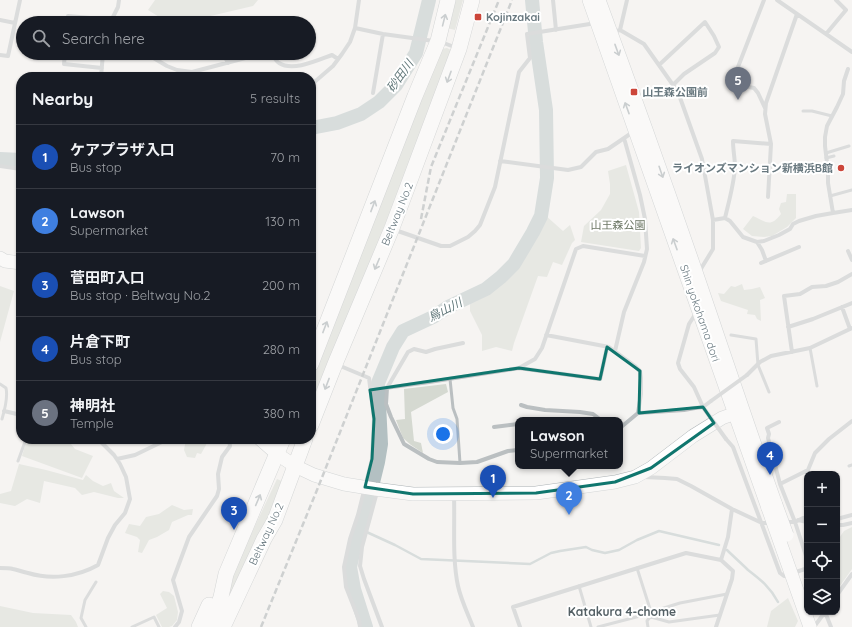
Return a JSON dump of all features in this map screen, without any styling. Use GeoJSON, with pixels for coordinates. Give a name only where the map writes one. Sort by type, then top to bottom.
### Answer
{"type":"FeatureCollection","features":[{"type":"Feature","properties":{"kind":"main road"},"geometry":{"type":"LineString","coordinates":[[316,343],[415,96],[432,40],[448,0]]}},
{"type":"Feature","properties":{"kind":"main road","name":"Beltway No.2"},"geometry":{"type":"LineString","coordinates":[[316,412],[392,228],[459,49],[472,0]]}},
{"type":"Feature","properties":{"kind":"main road","name":"Beltway No.2"},"geometry":{"type":"LineString","coordinates":[[211,627],[221,597],[226,574],[281,444]]}},
{"type":"Feature","properties":{"kind":"main road","name":"Beltway No.2"},"geometry":{"type":"LineString","coordinates":[[223,627],[264,539],[275,520],[303,444]]}},
{"type":"Feature","properties":{"kind":"main road"},"geometry":{"type":"LineString","coordinates":[[233,627],[271,538],[275,520]]}},
{"type":"Feature","properties":{"kind":"main road"},"geometry":{"type":"LineString","coordinates":[[199,627],[214,592],[226,574]]}},
{"type":"Feature","properties":{"kind":"street"},"geometry":{"type":"LineString","coordinates":[[17,16],[20,0]]}},
{"type":"Feature","properties":{"kind":"street"},"geometry":{"type":"LineString","coordinates":[[114,16],[118,7],[119,0]]}},
{"type":"Feature","properties":{"kind":"street"},"geometry":{"type":"LineString","coordinates":[[316,81],[333,66],[350,42],[355,28],[359,0]]}},
{"type":"Feature","properties":{"kind":"street"},"geometry":{"type":"LineString","coordinates":[[553,0],[556,30]]}},
{"type":"Feature","properties":{"kind":"street","name":"Shin yokohama dori"},"geometry":{"type":"LineString","coordinates":[[589,0],[698,310],[739,412]]}},
{"type":"Feature","properties":{"kind":"street","name":"Shin yokohama dori"},"geometry":{"type":"LineString","coordinates":[[599,0],[616,32],[697,275],[739,412],[772,506],[810,627]]}},
{"type":"Feature","properties":{"kind":"street"},"geometry":{"type":"LineString","coordinates":[[616,32],[628,0]]}},
{"type":"Feature","properties":{"kind":"street"},"geometry":{"type":"LineString","coordinates":[[764,0],[731,85],[754,88],[758,93],[765,109]]}},
{"type":"Feature","properties":{"kind":"street"},"geometry":{"type":"LineString","coordinates":[[777,0],[852,52]]}},
{"type":"Feature","properties":{"kind":"street"},"geometry":{"type":"LineString","coordinates":[[826,34],[846,10],[836,0]]}},
{"type":"Feature","properties":{"kind":"street"},"geometry":{"type":"LineString","coordinates":[[768,197],[772,144],[764,114],[766,103],[797,14]]}},
{"type":"Feature","properties":{"kind":"street"},"geometry":{"type":"LineString","coordinates":[[0,55],[8,56],[16,18]]}},
{"type":"Feature","properties":{"kind":"street"},"geometry":{"type":"LineString","coordinates":[[0,20],[15,23]]}},
{"type":"Feature","properties":{"kind":"street"},"geometry":{"type":"LineString","coordinates":[[659,65],[705,22],[719,47],[715,53],[684,74],[673,85]]}},
{"type":"Feature","properties":{"kind":"street"},"geometry":{"type":"LineString","coordinates":[[392,228],[441,246],[450,246],[476,231],[480,225],[495,187],[519,72],[530,58],[527,34],[597,23],[644,44],[678,92],[702,159],[712,220],[713,249],[697,275]]}},
{"type":"Feature","properties":{"kind":"street"},"geometry":{"type":"LineString","coordinates":[[355,28],[383,34],[432,40],[459,49]]}},
{"type":"Feature","properties":{"kind":"street"},"geometry":{"type":"LineString","coordinates":[[373,93],[383,34]]}},
{"type":"Feature","properties":{"kind":"street"},"geometry":{"type":"LineString","coordinates":[[276,60],[278,63],[287,67],[299,66],[332,55],[338,59]]}},
{"type":"Feature","properties":{"kind":"street"},"geometry":{"type":"LineString","coordinates":[[64,60],[64,64],[102,68]]}},
{"type":"Feature","properties":{"kind":"street"},"geometry":{"type":"LineString","coordinates":[[102,72],[103,60]]}},
{"type":"Feature","properties":{"kind":"street"},"geometry":{"type":"LineString","coordinates":[[156,60],[177,70],[192,72],[236,60]]}},
{"type":"Feature","properties":{"kind":"street"},"geometry":{"type":"LineString","coordinates":[[833,213],[828,183],[825,137],[827,126],[843,94],[844,81],[848,69]]}},
{"type":"Feature","properties":{"kind":"street"},"geometry":{"type":"LineString","coordinates":[[500,161],[568,170],[581,167],[596,152],[608,149],[635,130]]}},
{"type":"Feature","properties":{"kind":"street"},"geometry":{"type":"LineString","coordinates":[[614,351],[624,312],[647,249],[645,219],[624,138]]}},
{"type":"Feature","properties":{"kind":"street"},"geometry":{"type":"LineString","coordinates":[[725,218],[735,165],[733,141],[772,144]]}},
{"type":"Feature","properties":{"kind":"street"},"geometry":{"type":"LineString","coordinates":[[0,166],[16,168]]}},
{"type":"Feature","properties":{"kind":"street"},"geometry":{"type":"LineString","coordinates":[[712,220],[725,218],[730,221],[743,237],[757,242],[773,239],[790,229],[793,224],[799,221],[816,216],[852,210]]}},
{"type":"Feature","properties":{"kind":"street"},"geometry":{"type":"LineString","coordinates":[[757,242],[766,261]]}},
{"type":"Feature","properties":{"kind":"street"},"geometry":{"type":"LineString","coordinates":[[519,368],[536,359],[542,348],[576,249],[583,246],[645,256]]}},
{"type":"Feature","properties":{"kind":"street"},"geometry":{"type":"LineString","coordinates":[[761,263],[799,247]]}},
{"type":"Feature","properties":{"kind":"street"},"geometry":{"type":"LineString","coordinates":[[848,252],[852,260]]}},
{"type":"Feature","properties":{"kind":"street"},"geometry":{"type":"LineString","coordinates":[[0,258],[6,261],[16,262]]}},
{"type":"Feature","properties":{"kind":"street"},"geometry":{"type":"LineString","coordinates":[[792,352],[784,296],[800,294],[812,287],[826,286],[838,282],[852,274]]}},
{"type":"Feature","properties":{"kind":"street"},"geometry":{"type":"LineString","coordinates":[[788,327],[813,319],[852,303]]}},
{"type":"Feature","properties":{"kind":"street"},"geometry":{"type":"LineString","coordinates":[[623,426],[638,413],[684,410],[703,406],[747,375],[764,359],[771,356],[810,348],[851,329],[842,307]]}},
{"type":"Feature","properties":{"kind":"street"},"geometry":{"type":"LineString","coordinates":[[698,310],[689,324],[678,363],[680,370],[694,387],[703,406],[733,447],[780,573],[784,576],[804,569]]}},
{"type":"Feature","properties":{"kind":"street"},"geometry":{"type":"LineString","coordinates":[[546,335],[607,346],[635,366],[640,371],[641,378],[641,394],[638,413]]}},
{"type":"Feature","properties":{"kind":"street"},"geometry":{"type":"LineString","coordinates":[[463,343],[426,352],[414,349],[408,352],[387,388],[386,404],[404,444],[437,462],[477,462],[508,451],[515,450]]}},
{"type":"Feature","properties":{"kind":"street"},"geometry":{"type":"LineString","coordinates":[[370,390],[519,368],[600,379],[607,346]]}},
{"type":"Feature","properties":{"kind":"street"},"geometry":{"type":"LineString","coordinates":[[335,364],[369,378],[374,419],[372,459],[373,489],[364,534],[360,566],[382,627]]}},
{"type":"Feature","properties":{"kind":"street"},"geometry":{"type":"LineString","coordinates":[[520,405],[545,410],[593,414],[597,417]]}},
{"type":"Feature","properties":{"kind":"street"},"geometry":{"type":"LineString","coordinates":[[4,411],[16,414]]}},
{"type":"Feature","properties":{"kind":"street"},"geometry":{"type":"LineString","coordinates":[[266,444],[277,454],[295,466],[314,475],[344,484],[413,494],[536,493],[615,482],[635,477],[651,468],[693,436],[722,418],[739,412]]}},
{"type":"Feature","properties":{"kind":"street"},"geometry":{"type":"LineString","coordinates":[[779,422],[767,428],[769,434],[768,438],[780,484],[796,521],[804,549]]}},
{"type":"Feature","properties":{"kind":"street"},"geometry":{"type":"LineString","coordinates":[[780,484],[808,470],[815,453],[829,439],[851,422]]}},
{"type":"Feature","properties":{"kind":"street"},"geometry":{"type":"LineString","coordinates":[[494,427],[515,424]]}},
{"type":"Feature","properties":{"kind":"street"},"geometry":{"type":"LineString","coordinates":[[0,568],[11,568],[28,574],[46,577],[71,575],[88,571],[98,565],[108,538],[115,525],[126,513],[130,499],[126,477],[117,459],[103,444]]}},
{"type":"Feature","properties":{"kind":"street"},"geometry":{"type":"LineString","coordinates":[[117,459],[135,455],[158,444]]}},
{"type":"Feature","properties":{"kind":"street"},"geometry":{"type":"LineString","coordinates":[[176,627],[182,611],[173,580],[189,537],[217,496],[219,489],[218,474],[222,457],[230,446],[230,444]]}},
{"type":"Feature","properties":{"kind":"street"},"geometry":{"type":"LineString","coordinates":[[635,477],[677,479],[762,524],[804,522]]}},
{"type":"Feature","properties":{"kind":"street"},"geometry":{"type":"LineString","coordinates":[[360,627],[359,620],[346,587],[344,567],[350,539],[358,515],[373,489]]}},
{"type":"Feature","properties":{"kind":"street"},"geometry":{"type":"LineString","coordinates":[[454,494],[455,564],[458,588],[473,627]]}},
{"type":"Feature","properties":{"kind":"street","name":"Shin yokohama dori"},"geometry":{"type":"LineString","coordinates":[[772,506],[804,584]]}},
{"type":"Feature","properties":{"kind":"street"},"geometry":{"type":"LineString","coordinates":[[721,560],[728,537],[732,509]]}},
{"type":"Feature","properties":{"kind":"street"},"geometry":{"type":"LineString","coordinates":[[840,518],[852,515]]}},
{"type":"Feature","properties":{"kind":"street"},"geometry":{"type":"LineString","coordinates":[[796,521],[804,518]]}},
{"type":"Feature","properties":{"kind":"street"},"geometry":{"type":"LineString","coordinates":[[840,525],[852,523]]}},
{"type":"Feature","properties":{"kind":"street"},"geometry":{"type":"LineString","coordinates":[[520,627],[513,607],[686,553],[721,560],[733,572],[716,627]]}},
{"type":"Feature","properties":{"kind":"street"},"geometry":{"type":"LineString","coordinates":[[840,591],[852,574]]}},
{"type":"Feature","properties":{"kind":"street"},"geometry":{"type":"LineString","coordinates":[[816,615],[820,627]]}},
{"type":"Feature","properties":{"kind":"street"},"geometry":{"type":"LineString","coordinates":[[814,627],[823,615]]}},
{"type":"Feature","properties":{"kind":"street"},"geometry":{"type":"LineString","coordinates":[[826,615],[831,627]]}},
{"type":"Feature","properties":{"kind":"lane"},"geometry":{"type":"LineString","coordinates":[[803,111],[812,111],[832,116]]}},
{"type":"Feature","properties":{"kind":"lane"},"geometry":{"type":"LineString","coordinates":[[826,153],[849,146]]}},
{"type":"Feature","properties":{"kind":"lane"},"geometry":{"type":"LineString","coordinates":[[826,158],[834,156]]}},
{"type":"Feature","properties":{"kind":"lane"},"geometry":{"type":"LineString","coordinates":[[830,196],[852,190]]}},
{"type":"Feature","properties":{"kind":"lane"},"geometry":{"type":"LineString","coordinates":[[731,335],[756,339],[758,365],[770,392]]}},
{"type":"Feature","properties":{"kind":"lane"},"geometry":{"type":"LineString","coordinates":[[810,348],[817,386]]}},
{"type":"Feature","properties":{"kind":"lane"},"geometry":{"type":"LineString","coordinates":[[450,379],[457,419],[460,463]]}},
{"type":"Feature","properties":{"kind":"lane"},"geometry":{"type":"LineString","coordinates":[[0,384],[6,388],[7,392],[2,418]]}},
{"type":"Feature","properties":{"kind":"lane"},"geometry":{"type":"LineString","coordinates":[[851,422],[852,428]]}},
{"type":"Feature","properties":{"kind":"lane"},"geometry":{"type":"LineString","coordinates":[[18,461],[24,444]]}},
{"type":"Feature","properties":{"kind":"lane"},"geometry":{"type":"LineString","coordinates":[[637,568],[651,612],[646,621],[648,627]]}},
{"type":"Feature","properties":{"kind":"lane"},"geometry":{"type":"LineString","coordinates":[[86,627],[81,618],[85,600],[96,582]]}},
{"type":"Feature","properties":{"kind":"lane"},"geometry":{"type":"LineString","coordinates":[[579,586],[591,627]]}},
{"type":"Feature","properties":{"kind":"lane"},"geometry":{"type":"LineString","coordinates":[[651,612],[680,603],[727,594]]}},
{"type":"Feature","properties":{"kind":"lane"},"geometry":{"type":"LineString","coordinates":[[598,627],[644,615],[669,622],[720,615]]}},
{"type":"Feature","properties":{"kind":"lane"},"geometry":{"type":"LineString","coordinates":[[132,627],[154,617],[159,627]]}},
{"type":"Feature","properties":{"kind":"highlighted area"},"geometry":{"type":"Polygon","coordinates":[[[607,347],[640,371],[639,413],[703,407],[714,423],[651,468],[615,482],[536,493],[413,494],[365,487],[372,459],[374,419],[370,390],[519,368],[600,379],[607,347]]]}},
{"type":"Feature","properties":{"kind":"green space"},"geometry":{"type":"Polygon","coordinates":[[[155,0],[258,0],[253,6],[210,16],[158,16],[148,10],[155,0]]]}},
{"type":"Feature","properties":{"kind":"green space"},"geometry":{"type":"Polygon","coordinates":[[[454,0],[463,0],[455,30],[447,28],[454,0]]]}},
{"type":"Feature","properties":{"kind":"green space"},"geometry":{"type":"Polygon","coordinates":[[[447,48],[451,50],[451,56],[348,320],[316,394],[316,371],[438,53],[441,49],[447,48]]]}},
{"type":"Feature","properties":{"kind":"green space","name":"山王森公園"},"geometry":{"type":"Polygon","coordinates":[[[626,165],[639,212],[641,248],[639,251],[581,242],[584,226],[601,210],[610,194],[608,171],[626,165]]]}},
{"type":"Feature","properties":{"kind":"green space"},"geometry":{"type":"Polygon","coordinates":[[[787,194],[796,194],[796,218],[787,227],[772,236],[764,237],[752,236],[743,229],[753,216],[765,222],[774,221],[781,214],[779,209],[781,203],[786,202],[787,194]]]}},
{"type":"Feature","properties":{"kind":"green space"},"geometry":{"type":"Polygon","coordinates":[[[545,215],[563,231],[570,225],[575,240],[572,243],[562,265],[553,262],[547,277],[538,276],[512,351],[496,347],[482,351],[482,335],[470,311],[470,299],[489,290],[518,266],[545,215]]]}},
{"type":"Feature","properties":{"kind":"green space"},"geometry":{"type":"Polygon","coordinates":[[[742,284],[744,290],[760,287],[765,298],[760,300],[761,321],[757,319],[755,315],[747,314],[748,310],[721,301],[718,293],[724,294],[731,286],[735,287],[742,284]]]}},
{"type":"Feature","properties":{"kind":"green space"},"geometry":{"type":"Polygon","coordinates":[[[0,286],[14,291],[0,342],[0,286]]]}},
{"type":"Feature","properties":{"kind":"green space"},"geometry":{"type":"Polygon","coordinates":[[[446,384],[448,392],[411,412],[414,441],[421,443],[423,453],[403,438],[396,420],[405,419],[404,389],[446,384]]]}},
{"type":"Feature","properties":{"kind":"green space"},"geometry":{"type":"Polygon","coordinates":[[[26,444],[71,444],[75,449],[93,456],[82,478],[22,456],[26,444]]]}},
{"type":"Feature","properties":{"kind":"green space"},"geometry":{"type":"Polygon","coordinates":[[[185,444],[206,444],[201,454],[197,453],[195,458],[187,457],[184,450],[185,444]]]}},
{"type":"Feature","properties":{"kind":"green space"},"geometry":{"type":"Polygon","coordinates":[[[19,464],[83,480],[86,475],[93,481],[103,486],[111,483],[114,491],[124,498],[94,492],[82,495],[75,488],[44,481],[40,503],[27,499],[15,506],[0,503],[0,494],[11,491],[19,464]]]}},
{"type":"Feature","properties":{"kind":"green space"},"geometry":{"type":"Polygon","coordinates":[[[277,479],[284,482],[222,618],[215,627],[238,562],[277,479]]]}},
{"type":"Feature","properties":{"kind":"green space"},"geometry":{"type":"Polygon","coordinates":[[[172,505],[184,510],[193,509],[192,515],[188,515],[172,522],[169,530],[149,540],[142,553],[138,552],[140,540],[137,537],[125,533],[129,524],[140,526],[146,517],[159,514],[172,505]]]}},
{"type":"Feature","properties":{"kind":"green space"},"geometry":{"type":"Polygon","coordinates":[[[852,527],[852,569],[840,586],[840,537],[844,531],[852,527]]]}},
{"type":"Feature","properties":{"kind":"green space"},"geometry":{"type":"Polygon","coordinates":[[[163,591],[169,592],[174,596],[178,612],[177,620],[172,626],[169,627],[162,627],[156,615],[167,608],[160,594],[163,591]]]}},
{"type":"Feature","properties":{"kind":"green space"},"geometry":{"type":"Polygon","coordinates":[[[788,598],[798,621],[795,627],[767,627],[771,611],[788,598]]]}},
{"type":"Feature","properties":{"kind":"green space"},"geometry":{"type":"Polygon","coordinates":[[[0,606],[33,613],[71,615],[78,627],[0,627],[0,606]]]}},
{"type":"Feature","properties":{"kind":"waterway","name":"砂田川"},"geometry":{"type":"LineString","coordinates":[[316,127],[337,123],[361,114],[379,102],[396,85],[416,53],[429,0]]}},
{"type":"Feature","properties":{"kind":"waterway","name":"鳥山川"},"geometry":{"type":"LineString","coordinates":[[366,627],[354,589],[350,567],[357,536],[364,519],[381,444],[378,383],[393,347],[403,331],[486,289],[501,277],[514,264],[541,216],[547,178],[546,110],[536,42],[532,0]]}},
{"type":"Feature","properties":{"kind":"waterway","name":"砂田川"},"geometry":{"type":"LineString","coordinates":[[0,159],[16,160]]}},
{"type":"Feature","properties":{"kind":"waterway"},"geometry":{"type":"LineString","coordinates":[[360,529],[421,559],[530,564],[551,553],[560,551],[586,547],[605,553],[619,550],[637,540],[659,531],[719,545]]}},
{"type":"Feature","properties":{"kind":"waterway"},"geometry":{"type":"LineString","coordinates":[[727,550],[765,584],[778,602]]}},
{"type":"Feature","properties":{"kind":"railway"},"geometry":{"type":"LineString","coordinates":[[421,219],[431,167],[499,0]]}},
{"type":"Feature","properties":{"kind":"railway"},"geometry":{"type":"LineString","coordinates":[[261,627],[512,0]]}},
{"type":"Feature","properties":{"kind":"place","name":"Kojinzakai"},"geometry":{"type":"Point","coordinates":[478,17]}},
{"type":"Feature","properties":{"kind":"place","name":"山王森公園前"},"geometry":{"type":"Point","coordinates":[634,92]}},
{"type":"Feature","properties":{"kind":"place","name":"神明社"},"geometry":{"type":"Point","coordinates":[738,100]}},
{"type":"Feature","properties":{"kind":"place","name":"ライオンズマンション新横浜B館"},"geometry":{"type":"Point","coordinates":[841,168]}},
{"type":"Feature","properties":{"kind":"place","name":"片倉下町"},"geometry":{"type":"Point","coordinates":[770,475]}},
{"type":"Feature","properties":{"kind":"place","name":"ケアプラザ入口"},"geometry":{"type":"Point","coordinates":[493,498]}},
{"type":"Feature","properties":{"kind":"place","name":"Lawson"},"geometry":{"type":"Point","coordinates":[569,515]}},
{"type":"Feature","properties":{"kind":"place","name":"菅田町入口"},"geometry":{"type":"Point","coordinates":[234,530]}},
{"type":"Feature","properties":{"kind":"district","name":"Katakura 4-chome"},"geometry":{"type":"Point","coordinates":[622,612]}}]}
